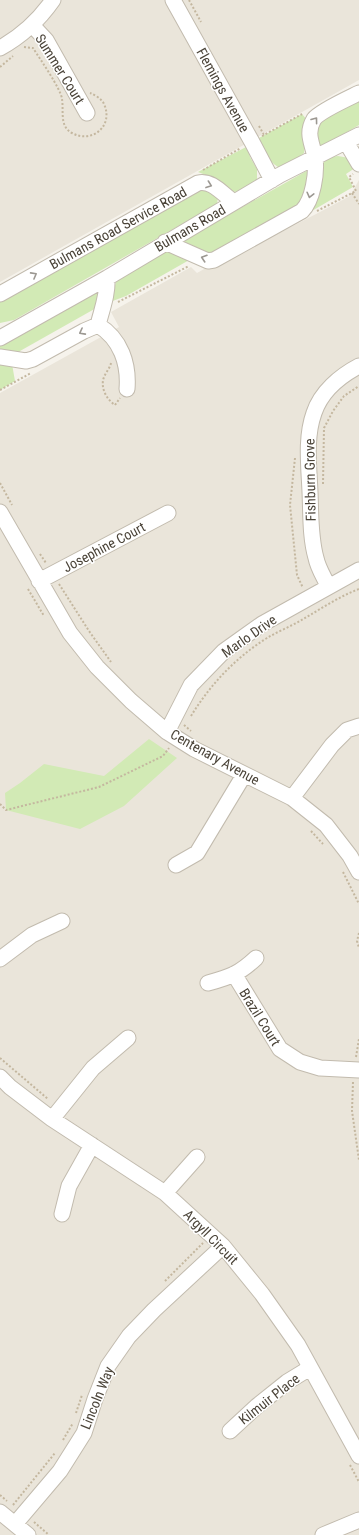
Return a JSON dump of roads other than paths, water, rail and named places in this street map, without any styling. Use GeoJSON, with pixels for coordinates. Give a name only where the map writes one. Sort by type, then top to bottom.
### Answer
{"type":"FeatureCollection","features":[{"type":"Feature","properties":{"kind":"street"},"geometry":{"type":"LineString","coordinates":[[0,48],[32,25],[53,0]]}},
{"type":"Feature","properties":{"kind":"street","name":"Flemings Avenue"},"geometry":{"type":"LineString","coordinates":[[173,0],[272,180]]}},
{"type":"Feature","properties":{"kind":"street","name":"Summer Court"},"geometry":{"type":"LineString","coordinates":[[32,25],[46,40],[87,113]]}},
{"type":"Feature","properties":{"kind":"street"},"geometry":{"type":"LineString","coordinates":[[165,242],[208,261],[214,260],[297,214],[306,207],[315,176],[315,157],[310,138],[310,127],[315,118],[359,92]]}},
{"type":"Feature","properties":{"kind":"street"},"geometry":{"type":"LineString","coordinates":[[353,138],[356,169]]}},
{"type":"Feature","properties":{"kind":"street","name":"Bulmans Road"},"geometry":{"type":"LineString","coordinates":[[0,338],[107,278],[165,242],[272,180],[353,138]]}},
{"type":"Feature","properties":{"kind":"street","name":"Bulmans Road Service Road"},"geometry":{"type":"LineString","coordinates":[[0,294],[198,184],[204,182],[209,183],[215,186],[234,202]]}},
{"type":"Feature","properties":{"kind":"street"},"geometry":{"type":"LineString","coordinates":[[98,325],[108,286],[107,278]]}},
{"type":"Feature","properties":{"kind":"street","name":"Bulmans Road"},"geometry":{"type":"LineString","coordinates":[[0,332],[23,325]]}},
{"type":"Feature","properties":{"kind":"street"},"geometry":{"type":"LineString","coordinates":[[0,357],[26,361],[33,359],[98,325]]}},
{"type":"Feature","properties":{"kind":"street"},"geometry":{"type":"LineString","coordinates":[[98,325],[110,332],[126,360],[128,378],[127,389]]}},
{"type":"Feature","properties":{"kind":"street","name":"Fishburn Grove"},"geometry":{"type":"LineString","coordinates":[[325,580],[316,560],[312,541],[309,444],[310,427],[314,412],[334,383],[359,366]]}},
{"type":"Feature","properties":{"kind":"street","name":"Centenary Avenue"},"geometry":{"type":"LineString","coordinates":[[7,511],[45,577],[70,633],[97,667],[131,701],[176,732],[194,749],[292,798],[326,825],[350,856],[359,872]]}},
{"type":"Feature","properties":{"kind":"street","name":"Josephine Court"},"geometry":{"type":"LineString","coordinates":[[45,577],[168,513]]}},
{"type":"Feature","properties":{"kind":"street","name":"Marlo Drive"},"geometry":{"type":"LineString","coordinates":[[176,732],[191,685],[224,651],[325,580],[359,570]]}},
{"type":"Feature","properties":{"kind":"street"},"geometry":{"type":"LineString","coordinates":[[292,798],[332,745],[347,730],[359,726]]}},
{"type":"Feature","properties":{"kind":"street"},"geometry":{"type":"LineString","coordinates":[[176,865],[197,853],[244,775]]}},
{"type":"Feature","properties":{"kind":"street"},"geometry":{"type":"LineString","coordinates":[[0,959],[32,935],[62,921]]}},
{"type":"Feature","properties":{"kind":"street","name":"Brazil Court"},"geometry":{"type":"LineString","coordinates":[[208,983],[243,970],[256,958]]}},
{"type":"Feature","properties":{"kind":"street","name":"Brazil Court"},"geometry":{"type":"LineString","coordinates":[[234,974],[280,1049],[300,1062],[320,1068],[357,1070]]}},
{"type":"Feature","properties":{"kind":"street"},"geometry":{"type":"LineString","coordinates":[[52,1119],[93,1068],[128,1038]]}},
{"type":"Feature","properties":{"kind":"street","name":"Argyll Circuit"},"geometry":{"type":"LineString","coordinates":[[0,1077],[10,1087],[52,1119],[165,1193],[223,1246],[262,1294],[298,1345],[359,1456]]}},
{"type":"Feature","properties":{"kind":"street"},"geometry":{"type":"LineString","coordinates":[[62,1214],[69,1186],[92,1146]]}},
{"type":"Feature","properties":{"kind":"street"},"geometry":{"type":"LineString","coordinates":[[165,1193],[197,1157]]}},
{"type":"Feature","properties":{"kind":"street","name":"Lincoln Way"},"geometry":{"type":"LineString","coordinates":[[15,1524],[60,1471],[84,1433],[108,1366],[129,1336],[154,1310],[223,1246]]}},
{"type":"Feature","properties":{"kind":"street","name":"Kilmuir Place"},"geometry":{"type":"LineString","coordinates":[[230,1432],[257,1406],[288,1382],[310,1368]]}},
{"type":"Feature","properties":{"kind":"street"},"geometry":{"type":"LineString","coordinates":[[0,1512],[28,1535]]}},
{"type":"Feature","properties":{"kind":"street"},"geometry":{"type":"LineString","coordinates":[[323,1535],[359,1520]]}}]}
